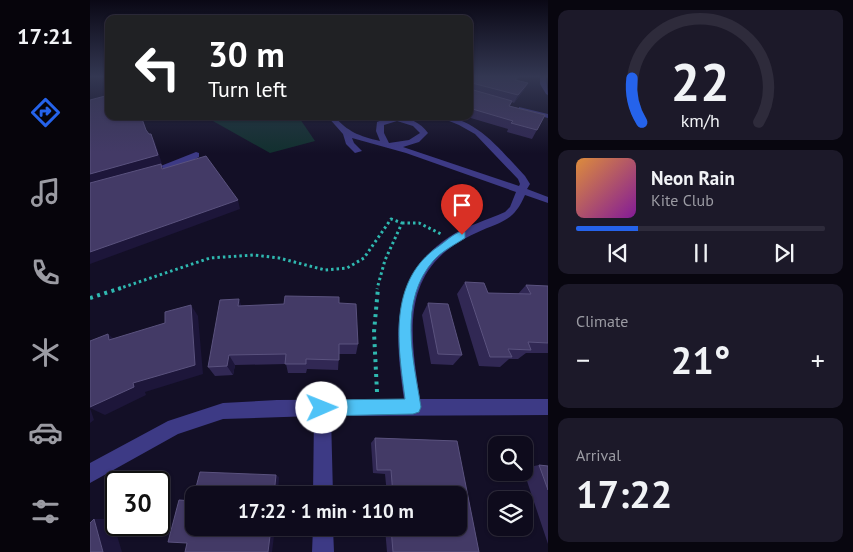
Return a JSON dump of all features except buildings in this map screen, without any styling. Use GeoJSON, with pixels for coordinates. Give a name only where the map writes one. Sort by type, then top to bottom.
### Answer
{"type":"FeatureCollection","features":[{"type":"Feature","properties":{"kind":"street"},"geometry":{"type":"LineString","coordinates":[[513,107],[548,116]]}},
{"type":"Feature","properties":{"kind":"street"},"geometry":{"type":"LineString","coordinates":[[334,120],[347,132],[361,139],[409,151],[548,200]]}},
{"type":"Feature","properties":{"kind":"street"},"geometry":{"type":"LineString","coordinates":[[413,407],[405,349],[405,308],[414,281],[431,256],[454,239],[514,210],[525,184],[522,178],[478,132],[453,120]]}},
{"type":"Feature","properties":{"kind":"street"},"geometry":{"type":"LineString","coordinates":[[386,121],[409,121],[420,126],[424,132],[419,140],[408,144],[387,146],[379,131],[380,124],[386,121]]}},
{"type":"Feature","properties":{"kind":"street"},"geometry":{"type":"LineString","coordinates":[[347,132],[350,144],[358,151]]}},
{"type":"Feature","properties":{"kind":"street"},"geometry":{"type":"LineString","coordinates":[[138,176],[181,163],[196,155]]}},
{"type":"Feature","properties":{"kind":"street"},"geometry":{"type":"LineString","coordinates":[[90,474],[119,456],[174,427],[223,411],[379,407],[548,407]]}},
{"type":"Feature","properties":{"kind":"street"},"geometry":{"type":"LineString","coordinates":[[322,408],[323,486]]}},
{"type":"Feature","properties":{"kind":"street"},"geometry":{"type":"LineString","coordinates":[[323,536],[323,552]]}},
{"type":"Feature","properties":{"kind":"path"},"geometry":{"type":"LineString","coordinates":[[90,298],[210,258],[254,255],[278,258],[325,270],[347,268],[364,258],[391,220],[402,223],[419,223],[454,239]]}},
{"type":"Feature","properties":{"kind":"path"},"geometry":{"type":"LineString","coordinates":[[379,407],[373,322],[382,271],[402,223]]}},
{"type":"Feature","properties":{"kind":"green space"},"geometry":{"type":"Polygon","coordinates":[[[211,120],[301,120],[315,141],[270,153],[211,120]]]}},
{"type":"Feature","properties":{"kind":"route"},"geometry":{"type":"LineString","coordinates":[[322,408],[413,407],[405,349],[405,308],[414,281],[431,256],[462,235]]}}]}
